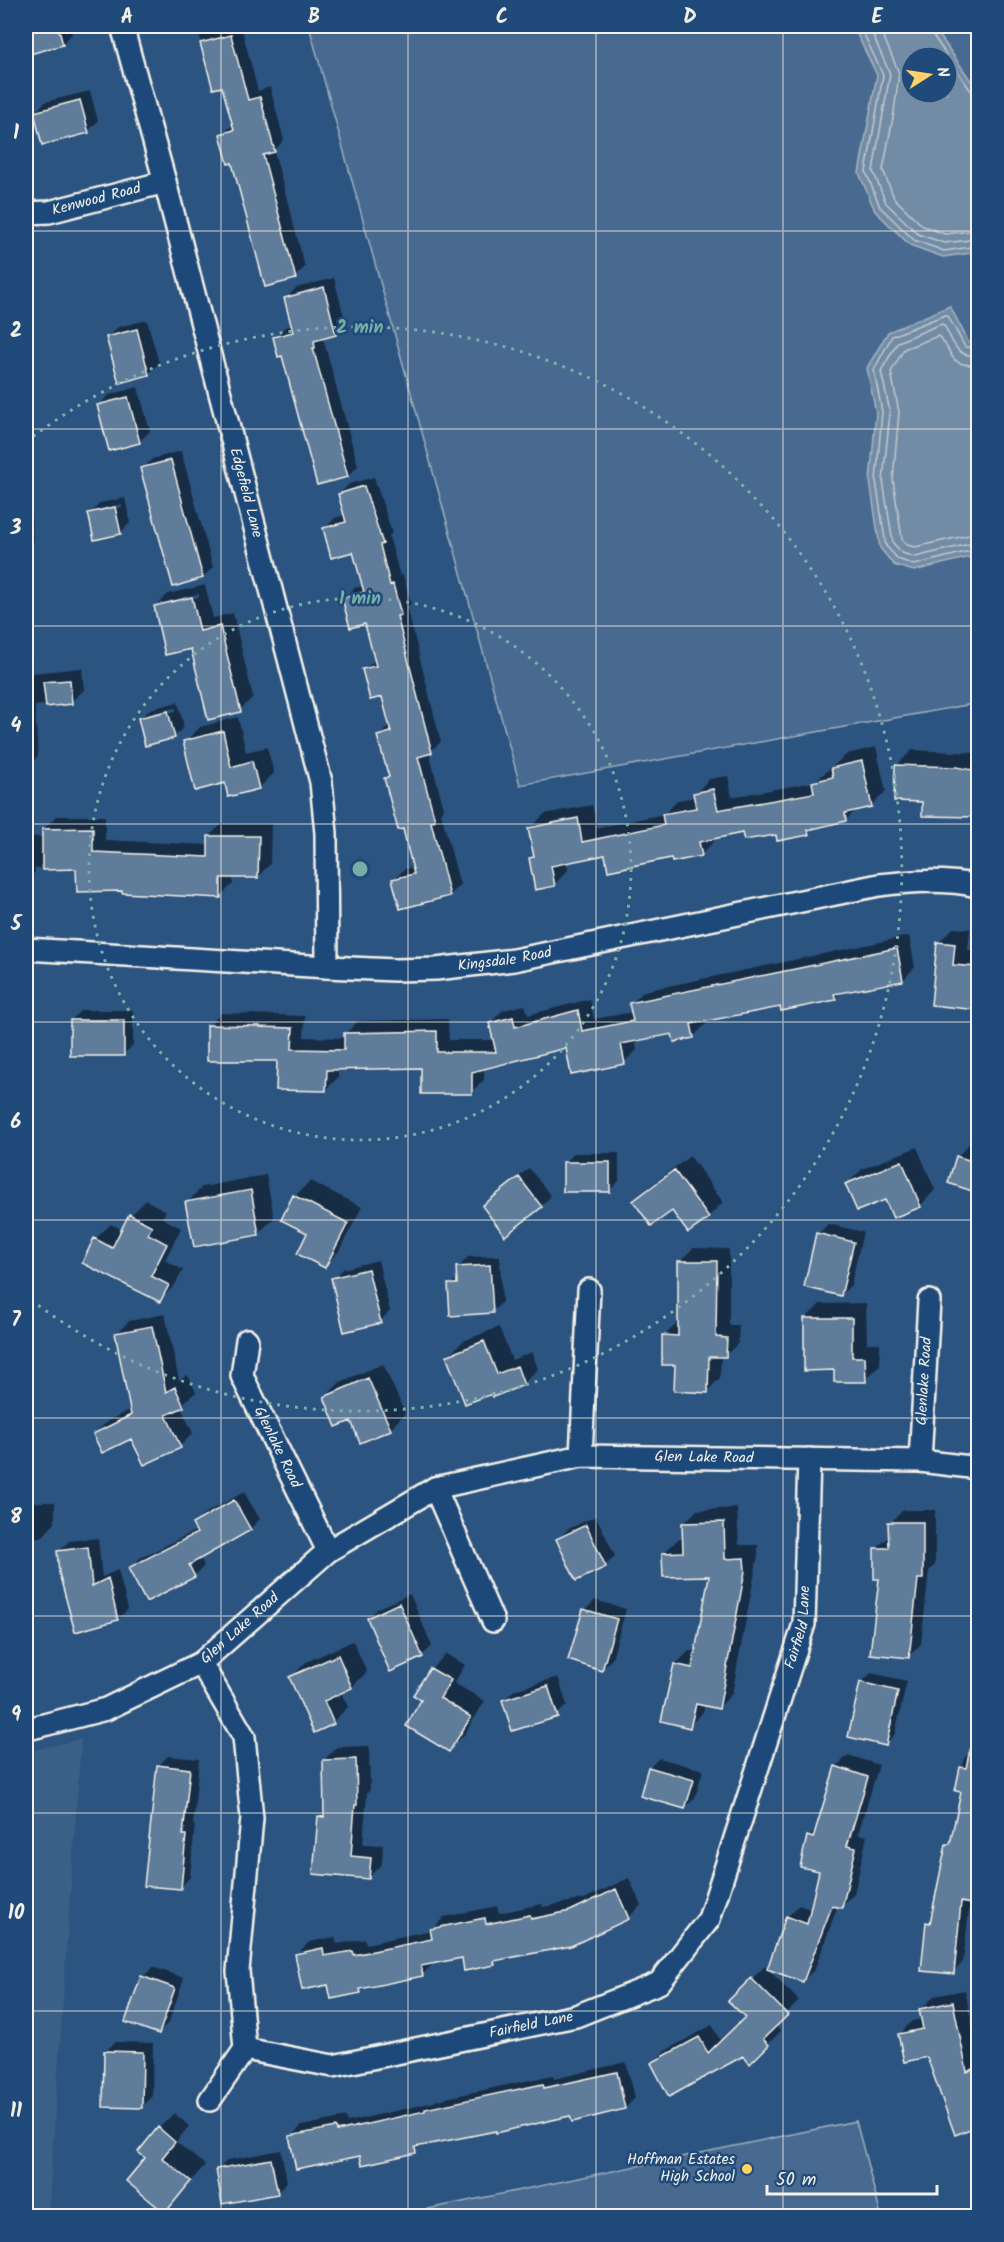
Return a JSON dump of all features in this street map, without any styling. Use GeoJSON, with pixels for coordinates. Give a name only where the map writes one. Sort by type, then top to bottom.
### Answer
{"type":"FeatureCollection","features":[{"type":"Feature","properties":{"kind":"street","name":"Edgefield Lane"},"geometry":{"type":"LineString","coordinates":[[122,26],[165,182],[321,782],[326,833],[327,968]]}},
{"type":"Feature","properties":{"kind":"street","name":"Kenwood Road"},"geometry":{"type":"LineString","coordinates":[[26,213],[49,212],[165,182]]}},
{"type":"Feature","properties":{"kind":"street","name":"Kingsdale Road"},"geometry":{"type":"LineString","coordinates":[[26,949],[327,968],[395,970],[472,966],[514,960],[879,885],[915,881],[945,881],[978,886]]}},
{"type":"Feature","properties":{"kind":"street"},"geometry":{"type":"LineString","coordinates":[[581,1456],[589,1290]]}},
{"type":"Feature","properties":{"kind":"street","name":"Glenlake Road"},"geometry":{"type":"LineString","coordinates":[[920,1461],[929,1301]]}},
{"type":"Feature","properties":{"kind":"street","name":"Glenlake Road"},"geometry":{"type":"LineString","coordinates":[[247,1340],[242,1376],[328,1551]]}},
{"type":"Feature","properties":{"kind":"street","name":"Glen Lake Road"},"geometry":{"type":"LineString","coordinates":[[26,1728],[106,1709],[201,1663],[328,1551],[435,1488],[581,1456],[920,1461],[978,1468]]}},
{"type":"Feature","properties":{"kind":"street","name":"Fairfield Lane"},"geometry":{"type":"LineString","coordinates":[[245,2049],[333,2066],[576,2016],[659,1983],[709,1919],[804,1624],[809,1459]]}},
{"type":"Feature","properties":{"kind":"street"},"geometry":{"type":"LineString","coordinates":[[435,1488],[493,1621]]}},
{"type":"Feature","properties":{"kind":"street"},"geometry":{"type":"LineString","coordinates":[[201,1663],[244,1737],[252,1818],[237,1971],[245,2049],[210,2100]]}},
{"type":"Feature","properties":{"kind":"shaded area"},"geometry":{"type":"Polygon","coordinates":[[[309,26],[978,26],[978,703],[520,785],[309,26]]]}},
{"type":"Feature","properties":{"kind":"shaded area"},"geometry":{"type":"Polygon","coordinates":[[[81,1739],[48,2216],[26,2216],[26,1752],[81,1739]]]}},
{"type":"Feature","properties":{"kind":"shaded area","name":"Hoffman Estates High School"},"geometry":{"type":"Polygon","coordinates":[[[856,2121],[881,2216],[394,2216],[856,2121]]]}},
{"type":"Feature","properties":{"kind":"water"},"geometry":{"type":"Polygon","coordinates":[[[853,26],[933,26],[946,45],[899,45],[899,105],[959,105],[959,64],[978,91],[978,252],[943,257],[910,245],[875,211],[859,173],[877,75],[853,26]]]}},
{"type":"Feature","properties":{"kind":"water"},"geometry":{"type":"Polygon","coordinates":[[[950,306],[969,343],[978,342],[978,555],[914,571],[894,565],[880,548],[870,481],[876,413],[867,368],[888,332],[950,306]]]}},
{"type":"Feature","properties":{"kind":"building"},"geometry":{"type":"Polygon","coordinates":[[[26,26],[58,26],[63,45],[26,55],[26,26]]]}},
{"type":"Feature","properties":{"kind":"building"},"geometry":{"type":"Polygon","coordinates":[[[231,35],[248,100],[260,97],[275,152],[263,155],[296,279],[265,287],[232,163],[228,164],[220,134],[234,130],[222,87],[213,89],[200,43],[231,35]]]}},
{"type":"Feature","properties":{"kind":"building"},"geometry":{"type":"Polygon","coordinates":[[[80,100],[89,133],[42,145],[34,112],[80,100]]]}},
{"type":"Feature","properties":{"kind":"building"},"geometry":{"type":"Polygon","coordinates":[[[324,287],[336,335],[314,341],[315,348],[313,348],[348,477],[317,485],[282,356],[278,357],[273,337],[293,332],[284,298],[324,287]]]}},
{"type":"Feature","properties":{"kind":"building"},"geometry":{"type":"Polygon","coordinates":[[[137,329],[149,375],[119,383],[106,337],[137,329]]]}},
{"type":"Feature","properties":{"kind":"building"},"geometry":{"type":"Polygon","coordinates":[[[128,397],[140,443],[109,451],[97,405],[128,397]]]}},
{"type":"Feature","properties":{"kind":"building"},"geometry":{"type":"Polygon","coordinates":[[[171,460],[203,578],[173,587],[140,468],[171,460]]]}},
{"type":"Feature","properties":{"kind":"building"},"geometry":{"type":"Polygon","coordinates":[[[364,486],[383,544],[380,545],[390,585],[393,584],[401,615],[397,616],[432,753],[418,757],[435,820],[431,822],[450,896],[400,909],[392,879],[414,874],[403,829],[398,830],[384,778],[389,777],[377,736],[391,732],[382,697],[370,700],[362,669],[376,666],[365,624],[350,628],[342,598],[364,592],[353,552],[331,558],[323,528],[346,522],[338,494],[364,486]]]}},
{"type":"Feature","properties":{"kind":"building"},"geometry":{"type":"Polygon","coordinates":[[[115,507],[121,534],[94,540],[88,513],[115,507]]]}},
{"type":"Feature","properties":{"kind":"building"},"geometry":{"type":"Polygon","coordinates":[[[192,597],[200,631],[220,626],[241,712],[208,720],[191,649],[165,655],[154,606],[192,597]]]}},
{"type":"Feature","properties":{"kind":"building"},"geometry":{"type":"Polygon","coordinates":[[[70,680],[72,704],[46,707],[43,682],[70,680]]]}},
{"type":"Feature","properties":{"kind":"building"},"geometry":{"type":"Polygon","coordinates":[[[168,711],[175,738],[145,746],[138,718],[168,711]]]}},
{"type":"Feature","properties":{"kind":"building"},"geometry":{"type":"Polygon","coordinates":[[[223,731],[231,767],[252,761],[259,789],[228,797],[225,783],[195,791],[183,741],[223,731]]]}},
{"type":"Feature","properties":{"kind":"building"},"geometry":{"type":"Polygon","coordinates":[[[862,761],[872,807],[845,813],[846,821],[808,830],[809,835],[777,841],[776,835],[744,840],[742,833],[699,842],[702,856],[672,862],[671,858],[608,871],[605,855],[551,866],[555,886],[535,890],[529,858],[534,857],[528,828],[578,818],[582,842],[664,825],[662,814],[696,808],[693,793],[713,789],[718,810],[814,793],[812,782],[833,777],[831,768],[862,761]]]}},
{"type":"Feature","properties":{"kind":"building"},"geometry":{"type":"Polygon","coordinates":[[[895,765],[957,767],[978,771],[978,817],[922,816],[922,802],[894,801],[895,765]]]}},
{"type":"Feature","properties":{"kind":"building"},"geometry":{"type":"Polygon","coordinates":[[[93,828],[93,852],[208,857],[208,836],[259,836],[258,878],[221,878],[221,898],[122,893],[122,891],[77,892],[76,869],[42,870],[42,829],[93,828]]]}},
{"type":"Feature","properties":{"kind":"building"},"geometry":{"type":"Polygon","coordinates":[[[937,942],[955,944],[953,965],[978,967],[978,1010],[931,1005],[937,942]]]}},
{"type":"Feature","properties":{"kind":"building"},"geometry":{"type":"Polygon","coordinates":[[[897,948],[903,981],[834,994],[836,1000],[781,1011],[780,1007],[691,1024],[694,1038],[674,1042],[672,1034],[621,1044],[625,1064],[571,1075],[566,1048],[472,1072],[472,1094],[421,1094],[421,1068],[327,1070],[326,1091],[276,1090],[277,1061],[207,1061],[207,1025],[293,1028],[292,1049],[344,1050],[344,1033],[437,1031],[437,1052],[496,1052],[489,1023],[513,1017],[515,1027],[578,1010],[582,1031],[633,1021],[629,1003],[897,948]]]}},
{"type":"Feature","properties":{"kind":"building"},"geometry":{"type":"Polygon","coordinates":[[[70,1020],[124,1020],[124,1056],[70,1056],[70,1020]]]}},
{"type":"Feature","properties":{"kind":"building"},"geometry":{"type":"Polygon","coordinates":[[[956,1156],[978,1163],[978,1193],[948,1183],[956,1156]]]}},
{"type":"Feature","properties":{"kind":"building"},"geometry":{"type":"Polygon","coordinates":[[[902,1161],[921,1207],[893,1218],[885,1200],[857,1211],[845,1184],[902,1161]]]}},
{"type":"Feature","properties":{"kind":"building"},"geometry":{"type":"Polygon","coordinates":[[[563,1162],[610,1162],[610,1192],[563,1192],[563,1162]]]}},
{"type":"Feature","properties":{"kind":"building"},"geometry":{"type":"Polygon","coordinates":[[[674,1170],[709,1218],[688,1233],[672,1211],[651,1226],[633,1201],[674,1170]]]}},
{"type":"Feature","properties":{"kind":"building"},"geometry":{"type":"Polygon","coordinates":[[[519,1177],[542,1207],[505,1236],[482,1206],[519,1177]]]}},
{"type":"Feature","properties":{"kind":"building"},"geometry":{"type":"Polygon","coordinates":[[[251,1190],[259,1235],[194,1247],[185,1202],[251,1190]]]}},
{"type":"Feature","properties":{"kind":"building"},"geometry":{"type":"Polygon","coordinates":[[[293,1195],[348,1223],[325,1268],[297,1254],[307,1233],[281,1220],[293,1195]]]}},
{"type":"Feature","properties":{"kind":"building"},"geometry":{"type":"Polygon","coordinates":[[[129,1214],[152,1226],[148,1234],[167,1244],[151,1276],[169,1285],[160,1302],[82,1263],[94,1238],[112,1248],[129,1214]]]}},
{"type":"Feature","properties":{"kind":"building"},"geometry":{"type":"Polygon","coordinates":[[[816,1233],[854,1242],[841,1296],[804,1287],[816,1233]]]}},
{"type":"Feature","properties":{"kind":"building"},"geometry":{"type":"Polygon","coordinates":[[[678,1261],[717,1261],[716,1337],[727,1338],[726,1357],[709,1357],[708,1393],[674,1391],[675,1365],[662,1365],[662,1335],[678,1336],[678,1261]]]}},
{"type":"Feature","properties":{"kind":"building"},"geometry":{"type":"Polygon","coordinates":[[[490,1265],[493,1313],[450,1316],[448,1284],[457,1284],[456,1267],[490,1265]]]}},
{"type":"Feature","properties":{"kind":"building"},"geometry":{"type":"Polygon","coordinates":[[[368,1269],[381,1323],[344,1332],[331,1278],[368,1269]]]}},
{"type":"Feature","properties":{"kind":"building"},"geometry":{"type":"Polygon","coordinates":[[[804,1318],[852,1318],[852,1357],[865,1357],[866,1382],[834,1382],[834,1370],[804,1371],[804,1318]]]}},
{"type":"Feature","properties":{"kind":"building"},"geometry":{"type":"Polygon","coordinates":[[[152,1326],[166,1392],[175,1387],[184,1407],[166,1415],[181,1448],[144,1465],[131,1439],[102,1453],[93,1434],[131,1415],[115,1333],[152,1326]]]}},
{"type":"Feature","properties":{"kind":"building"},"geometry":{"type":"Polygon","coordinates":[[[484,1341],[497,1374],[517,1366],[524,1385],[493,1397],[492,1394],[465,1404],[446,1356],[484,1341]]]}},
{"type":"Feature","properties":{"kind":"building"},"geometry":{"type":"Polygon","coordinates":[[[368,1378],[391,1430],[360,1443],[351,1421],[336,1427],[324,1397],[368,1378]]]}},
{"type":"Feature","properties":{"kind":"building"},"geometry":{"type":"Polygon","coordinates":[[[234,1500],[251,1530],[189,1565],[195,1577],[146,1602],[128,1568],[197,1533],[192,1524],[234,1500]]]}},
{"type":"Feature","properties":{"kind":"building"},"geometry":{"type":"Polygon","coordinates":[[[724,1522],[725,1559],[744,1558],[745,1571],[719,1709],[696,1704],[690,1728],[661,1721],[674,1664],[692,1668],[709,1576],[663,1577],[662,1553],[683,1552],[682,1523],[724,1522]]]}},
{"type":"Feature","properties":{"kind":"building"},"geometry":{"type":"Polygon","coordinates":[[[888,1522],[923,1522],[923,1579],[918,1579],[909,1658],[870,1654],[879,1579],[874,1579],[874,1548],[889,1548],[888,1522]]]}},
{"type":"Feature","properties":{"kind":"building"},"geometry":{"type":"Polygon","coordinates":[[[586,1525],[606,1567],[576,1581],[556,1539],[586,1525]]]}},
{"type":"Feature","properties":{"kind":"building"},"geometry":{"type":"Polygon","coordinates":[[[88,1547],[92,1586],[108,1578],[118,1620],[75,1632],[59,1573],[57,1551],[88,1547]]]}},
{"type":"Feature","properties":{"kind":"building"},"geometry":{"type":"Polygon","coordinates":[[[399,1603],[423,1657],[390,1672],[367,1618],[399,1603]]]}},
{"type":"Feature","properties":{"kind":"building"},"geometry":{"type":"Polygon","coordinates":[[[583,1609],[617,1619],[602,1671],[568,1660],[583,1609]]]}},
{"type":"Feature","properties":{"kind":"building"},"geometry":{"type":"Polygon","coordinates":[[[338,1655],[352,1688],[324,1701],[334,1724],[314,1733],[289,1677],[338,1655]]]}},
{"type":"Feature","properties":{"kind":"building"},"geometry":{"type":"Polygon","coordinates":[[[430,1668],[451,1680],[440,1698],[471,1717],[449,1752],[406,1726],[421,1700],[413,1695],[430,1668]]]}},
{"type":"Feature","properties":{"kind":"building"},"geometry":{"type":"Polygon","coordinates":[[[860,1682],[898,1691],[886,1746],[848,1737],[860,1682]]]}},
{"type":"Feature","properties":{"kind":"building"},"geometry":{"type":"Polygon","coordinates":[[[548,1686],[558,1717],[512,1731],[502,1700],[548,1686]]]}},
{"type":"Feature","properties":{"kind":"building"},"geometry":{"type":"Polygon","coordinates":[[[970,1749],[978,1750],[978,1868],[971,1904],[961,1902],[954,1974],[921,1971],[926,1922],[930,1923],[946,1844],[950,1844],[961,1792],[955,1791],[960,1767],[966,1768],[970,1749]]]}},
{"type":"Feature","properties":{"kind":"building"},"geometry":{"type":"Polygon","coordinates":[[[356,1759],[357,1805],[355,1805],[351,1856],[371,1858],[369,1879],[313,1874],[318,1816],[324,1817],[323,1760],[356,1759]]]}},
{"type":"Feature","properties":{"kind":"building"},"geometry":{"type":"Polygon","coordinates":[[[157,1765],[190,1769],[183,1835],[186,1835],[181,1889],[144,1886],[157,1765]]]}},
{"type":"Feature","properties":{"kind":"building"},"geometry":{"type":"Polygon","coordinates":[[[835,1766],[868,1777],[847,1846],[856,1848],[842,1908],[832,1906],[803,1982],[767,1969],[786,1916],[807,1924],[819,1871],[800,1867],[807,1836],[813,1838],[835,1766]]]}},
{"type":"Feature","properties":{"kind":"building"},"geometry":{"type":"Polygon","coordinates":[[[648,1767],[694,1780],[685,1809],[640,1796],[648,1767]]]}},
{"type":"Feature","properties":{"kind":"building"},"geometry":{"type":"Polygon","coordinates":[[[616,1889],[629,1919],[571,1946],[494,1961],[495,1965],[464,1971],[462,1958],[421,1966],[423,1976],[360,1989],[361,1993],[331,1999],[328,1985],[302,1990],[295,1954],[323,1948],[324,1956],[353,1951],[354,1955],[432,1939],[430,1929],[485,1918],[486,1924],[530,1915],[531,1919],[570,1911],[616,1889]]]}},
{"type":"Feature","properties":{"kind":"building"},"geometry":{"type":"Polygon","coordinates":[[[141,1976],[175,1988],[159,2034],[125,2022],[141,1976]]]}},
{"type":"Feature","properties":{"kind":"building"},"geometry":{"type":"Polygon","coordinates":[[[751,1978],[788,2015],[763,2039],[769,2045],[750,2064],[743,2056],[669,2097],[651,2063],[699,2037],[708,2053],[745,2017],[728,2001],[751,1978]]]}},
{"type":"Feature","properties":{"kind":"building"},"geometry":{"type":"Polygon","coordinates":[[[953,2002],[967,2072],[973,2069],[978,2084],[978,2126],[955,2135],[927,2057],[904,2062],[898,2034],[923,2029],[919,2009],[953,2002]]]}},
{"type":"Feature","properties":{"kind":"building"},"geometry":{"type":"Polygon","coordinates":[[[104,2051],[143,2052],[142,2108],[103,2107],[104,2051]]]}},
{"type":"Feature","properties":{"kind":"building"},"geometry":{"type":"Polygon","coordinates":[[[617,2072],[625,2109],[572,2122],[570,2116],[496,2133],[496,2131],[415,2147],[416,2153],[362,2165],[360,2156],[296,2169],[289,2136],[336,2127],[337,2131],[425,2111],[425,2109],[543,2084],[544,2088],[617,2072]]]}},
{"type":"Feature","properties":{"kind":"building"},"geometry":{"type":"Polygon","coordinates":[[[158,2127],[175,2142],[162,2158],[191,2181],[165,2213],[126,2181],[145,2158],[138,2152],[158,2127]]]}},
{"type":"Feature","properties":{"kind":"building"},"geometry":{"type":"Polygon","coordinates":[[[271,2159],[278,2194],[222,2204],[216,2169],[271,2159]]]}},
{"type":"Feature","properties":{"kind":"place","name":"Hoffman Estates High School"},"geometry":{"type":"Point","coordinates":[747,2169]}}]}
